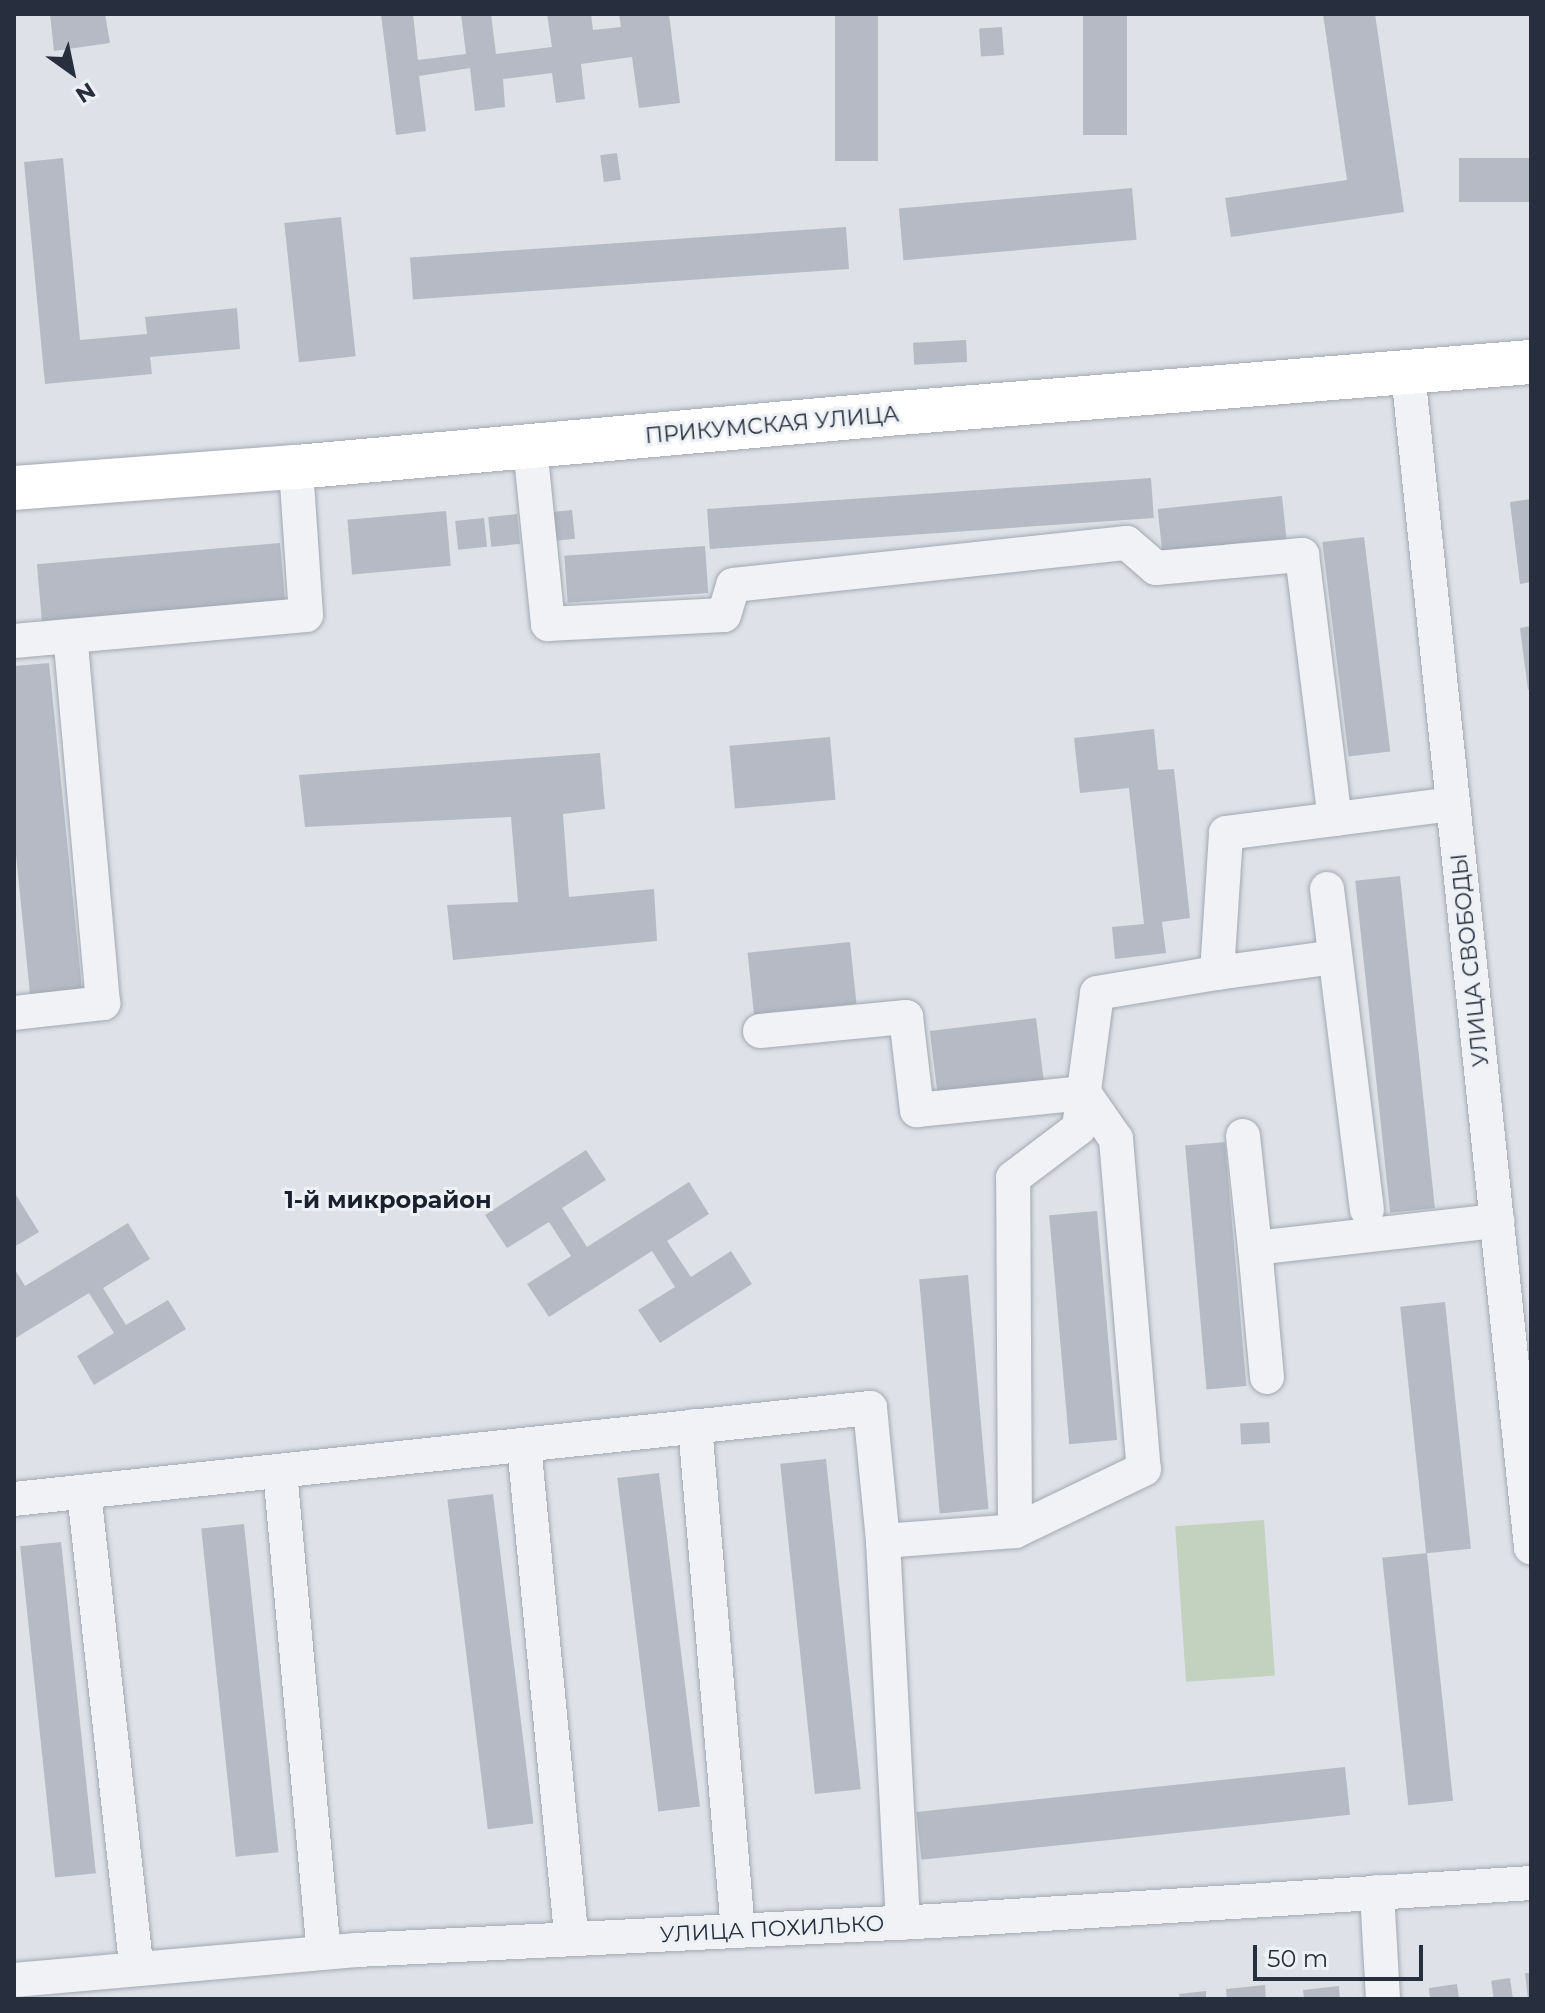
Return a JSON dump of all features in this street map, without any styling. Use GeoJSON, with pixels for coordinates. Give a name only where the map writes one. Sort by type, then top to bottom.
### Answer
{"type":"FeatureCollection","features":[{"type":"Feature","properties":{"kind":"main road","name":"ПРИКУМСКАЯ УЛИЦА"},"geometry":{"type":"LineString","coordinates":[[14,488],[296,467],[887,414],[1531,362]]}},
{"type":"Feature","properties":{"kind":"street","name":"УЛИЦА СВОБОДЫ"},"geometry":{"type":"LineString","coordinates":[[1408,373],[1531,1548]]}},
{"type":"Feature","properties":{"kind":"street"},"geometry":{"type":"LineString","coordinates":[[530,447],[548,624],[724,615],[733,585],[1127,543],[1156,568],[1302,555],[1335,819]]}},
{"type":"Feature","properties":{"kind":"street"},"geometry":{"type":"LineString","coordinates":[[14,641],[306,615],[296,467]]}},
{"type":"Feature","properties":{"kind":"street"},"geometry":{"type":"LineString","coordinates":[[14,1013],[103,1003],[70,636]]}},
{"type":"Feature","properties":{"kind":"street"},"geometry":{"type":"LineString","coordinates":[[1217,973],[1226,833],[1453,804]]}},
{"type":"Feature","properties":{"kind":"street"},"geometry":{"type":"LineString","coordinates":[[1327,889],[1367,1210]]}},
{"type":"Feature","properties":{"kind":"street"},"geometry":{"type":"LineString","coordinates":[[1015,1531],[1013,1178],[1079,1128],[1097,993],[1335,957]]}},
{"type":"Feature","properties":{"kind":"street"},"geometry":{"type":"LineString","coordinates":[[760,1031],[906,1017],[917,1110],[1084,1093]]}},
{"type":"Feature","properties":{"kind":"street"},"geometry":{"type":"LineString","coordinates":[[883,1541],[1015,1531],[1144,1469],[1116,1139],[1084,1093]]}},
{"type":"Feature","properties":{"kind":"street"},"geometry":{"type":"LineString","coordinates":[[1243,1136],[1267,1377]]}},
{"type":"Feature","properties":{"kind":"street"},"geometry":{"type":"LineString","coordinates":[[1255,1248],[1497,1221]]}},
{"type":"Feature","properties":{"kind":"street"},"geometry":{"type":"LineString","coordinates":[[14,1499],[870,1408],[883,1541],[903,1923]]}},
{"type":"Feature","properties":{"kind":"street"},"geometry":{"type":"LineString","coordinates":[[695,1426],[738,1931]]}},
{"type":"Feature","properties":{"kind":"street"},"geometry":{"type":"LineString","coordinates":[[524,1445],[572,1939]]}},
{"type":"Feature","properties":{"kind":"street"},"geometry":{"type":"LineString","coordinates":[[280,1471],[324,1952]]}},
{"type":"Feature","properties":{"kind":"street"},"geometry":{"type":"LineString","coordinates":[[84,1492],[137,1969]]}},
{"type":"Feature","properties":{"kind":"street","name":"УЛИЦА ПОХИЛЬКО"},"geometry":{"type":"LineString","coordinates":[[14,1980],[324,1952],[903,1923],[1531,1883]]}},
{"type":"Feature","properties":{"kind":"street"},"geometry":{"type":"LineString","coordinates":[[1377,1892],[1383,1999]]}},
{"type":"Feature","properties":{"kind":"green space"},"geometry":{"type":"Polygon","coordinates":[[[1264,1520],[1275,1676],[1186,1682],[1175,1526],[1264,1520]]]}},
{"type":"Feature","properties":{"kind":"building"},"geometry":{"type":"Polygon","coordinates":[[[50,14],[105,14],[110,43],[54,51],[50,14]]]}},
{"type":"Feature","properties":{"kind":"building"},"geometry":{"type":"Polygon","coordinates":[[[381,14],[413,14],[418,60],[466,54],[461,14],[491,14],[496,54],[552,47],[547,14],[591,14],[593,30],[621,27],[619,14],[669,14],[680,103],[639,108],[632,57],[581,64],[585,99],[556,103],[552,73],[503,79],[505,107],[475,111],[470,68],[419,76],[426,131],[396,135],[381,14]]]}},
{"type":"Feature","properties":{"kind":"building"},"geometry":{"type":"Polygon","coordinates":[[[835,14],[878,14],[878,161],[835,161],[835,14]]]}},
{"type":"Feature","properties":{"kind":"building"},"geometry":{"type":"Polygon","coordinates":[[[1083,14],[1127,14],[1127,135],[1083,135],[1083,14]]]}},
{"type":"Feature","properties":{"kind":"building"},"geometry":{"type":"Polygon","coordinates":[[[1323,14],[1375,14],[1404,212],[1231,237],[1225,198],[1347,180],[1323,14]]]}},
{"type":"Feature","properties":{"kind":"building"},"geometry":{"type":"Polygon","coordinates":[[[1002,27],[1004,55],[981,57],[979,29],[1002,27]]]}},
{"type":"Feature","properties":{"kind":"building"},"geometry":{"type":"Polygon","coordinates":[[[617,153],[621,180],[604,182],[600,155],[617,153]]]}},
{"type":"Feature","properties":{"kind":"building"},"geometry":{"type":"Polygon","coordinates":[[[63,158],[80,340],[147,334],[145,317],[237,308],[240,349],[150,357],[152,374],[45,384],[24,162],[63,158]]]}},
{"type":"Feature","properties":{"kind":"building"},"geometry":{"type":"Polygon","coordinates":[[[1459,158],[1531,158],[1531,202],[1459,202],[1459,158]]]}},
{"type":"Feature","properties":{"kind":"building"},"geometry":{"type":"Polygon","coordinates":[[[1132,188],[1137,240],[903,260],[899,208],[1132,188]]]}},
{"type":"Feature","properties":{"kind":"building"},"geometry":{"type":"Polygon","coordinates":[[[341,217],[356,356],[299,362],[284,223],[341,217]]]}},
{"type":"Feature","properties":{"kind":"building"},"geometry":{"type":"Polygon","coordinates":[[[846,227],[849,269],[413,299],[410,257],[846,227]]]}},
{"type":"Feature","properties":{"kind":"building"},"geometry":{"type":"Polygon","coordinates":[[[966,340],[967,362],[914,365],[913,343],[966,340]]]}},
{"type":"Feature","properties":{"kind":"building"},"geometry":{"type":"Polygon","coordinates":[[[1151,478],[1154,518],[710,549],[707,509],[1151,478]]]}},
{"type":"Feature","properties":{"kind":"building"},"geometry":{"type":"Polygon","coordinates":[[[1282,496],[1287,540],[1162,553],[1158,509],[1282,496]]]}},
{"type":"Feature","properties":{"kind":"building"},"geometry":{"type":"Polygon","coordinates":[[[1531,499],[1531,582],[1520,584],[1510,502],[1531,499]]]}},
{"type":"Feature","properties":{"kind":"building"},"geometry":{"type":"Polygon","coordinates":[[[572,510],[575,539],[546,542],[543,513],[572,510]]]}},
{"type":"Feature","properties":{"kind":"building"},"geometry":{"type":"Polygon","coordinates":[[[446,511],[451,566],[352,574],[347,520],[446,511]]]}},
{"type":"Feature","properties":{"kind":"building"},"geometry":{"type":"Polygon","coordinates":[[[517,514],[520,544],[491,547],[488,517],[517,514]]]}},
{"type":"Feature","properties":{"kind":"building"},"geometry":{"type":"Polygon","coordinates":[[[484,518],[487,547],[458,550],[455,521],[484,518]]]}},
{"type":"Feature","properties":{"kind":"building"},"geometry":{"type":"Polygon","coordinates":[[[1364,537],[1390,751],[1349,757],[1322,542],[1364,537]]]}},
{"type":"Feature","properties":{"kind":"building"},"geometry":{"type":"Polygon","coordinates":[[[280,543],[285,600],[42,621],[37,564],[280,543]]]}},
{"type":"Feature","properties":{"kind":"building"},"geometry":{"type":"Polygon","coordinates":[[[705,546],[708,593],[568,603],[564,556],[705,546]]]}},
{"type":"Feature","properties":{"kind":"building"},"geometry":{"type":"Polygon","coordinates":[[[1531,626],[1531,689],[1528,690],[1520,628],[1531,626]]]}},
{"type":"Feature","properties":{"kind":"building"},"geometry":{"type":"Polygon","coordinates":[[[49,663],[82,989],[30,994],[14,835],[14,666],[49,663]]]}},
{"type":"Feature","properties":{"kind":"building"},"geometry":{"type":"Polygon","coordinates":[[[1154,729],[1158,770],[1174,769],[1190,918],[1162,922],[1166,953],[1115,959],[1112,927],[1144,924],[1129,788],[1080,793],[1074,738],[1154,729]]]}},
{"type":"Feature","properties":{"kind":"building"},"geometry":{"type":"Polygon","coordinates":[[[830,737],[835,800],[735,809],[729,746],[830,737]]]}},
{"type":"Feature","properties":{"kind":"building"},"geometry":{"type":"Polygon","coordinates":[[[600,753],[605,809],[563,814],[569,897],[654,889],[657,941],[453,960],[447,905],[518,902],[511,817],[305,827],[299,775],[600,753]]]}},
{"type":"Feature","properties":{"kind":"building"},"geometry":{"type":"Polygon","coordinates":[[[1400,876],[1435,1208],[1390,1213],[1355,881],[1400,876]]]}},
{"type":"Feature","properties":{"kind":"building"},"geometry":{"type":"Polygon","coordinates":[[[850,942],[856,1004],[754,1014],[748,953],[850,942]]]}},
{"type":"Feature","properties":{"kind":"building"},"geometry":{"type":"Polygon","coordinates":[[[1036,1018],[1044,1085],[938,1099],[930,1031],[1036,1018]]]}},
{"type":"Feature","properties":{"kind":"building"},"geometry":{"type":"Polygon","coordinates":[[[1225,1142],[1246,1386],[1207,1390],[1185,1145],[1225,1142]]]}},
{"type":"Feature","properties":{"kind":"building"},"geometry":{"type":"Polygon","coordinates":[[[586,1150],[606,1180],[562,1208],[587,1247],[689,1182],[709,1214],[667,1241],[691,1277],[731,1251],[752,1284],[660,1343],[638,1310],[675,1287],[652,1251],[549,1317],[527,1284],[571,1256],[549,1222],[507,1248],[485,1215],[586,1150]]]}},
{"type":"Feature","properties":{"kind":"building"},"geometry":{"type":"Polygon","coordinates":[[[14,1196],[39,1232],[14,1247],[14,1196]]]}},
{"type":"Feature","properties":{"kind":"building"},"geometry":{"type":"Polygon","coordinates":[[[1097,1211],[1117,1440],[1069,1444],[1049,1215],[1097,1211]]]}},
{"type":"Feature","properties":{"kind":"building"},"geometry":{"type":"Polygon","coordinates":[[[128,1223],[150,1259],[103,1288],[126,1325],[168,1300],[186,1329],[94,1385],[77,1356],[114,1333],[89,1293],[14,1339],[14,1268],[25,1286],[128,1223]]]}},
{"type":"Feature","properties":{"kind":"building"},"geometry":{"type":"Polygon","coordinates":[[[968,1275],[988,1509],[940,1513],[919,1279],[968,1275]]]}},
{"type":"Feature","properties":{"kind":"building"},"geometry":{"type":"Polygon","coordinates":[[[1445,1302],[1471,1549],[1426,1553],[1400,1307],[1445,1302]]]}},
{"type":"Feature","properties":{"kind":"building"},"geometry":{"type":"Polygon","coordinates":[[[1269,1422],[1270,1443],[1241,1444],[1240,1424],[1269,1422]]]}},
{"type":"Feature","properties":{"kind":"building"},"geometry":{"type":"Polygon","coordinates":[[[826,1459],[861,1789],[815,1794],[780,1464],[826,1459]]]}},
{"type":"Feature","properties":{"kind":"building"},"geometry":{"type":"Polygon","coordinates":[[[659,1473],[700,1806],[658,1812],[617,1478],[659,1473]]]}},
{"type":"Feature","properties":{"kind":"building"},"geometry":{"type":"Polygon","coordinates":[[[493,1494],[533,1824],[488,1829],[447,1500],[493,1494]]]}},
{"type":"Feature","properties":{"kind":"building"},"geometry":{"type":"Polygon","coordinates":[[[244,1524],[278,1852],[236,1857],[201,1528],[244,1524]]]}},
{"type":"Feature","properties":{"kind":"building"},"geometry":{"type":"Polygon","coordinates":[[[61,1542],[96,1873],[55,1877],[20,1546],[61,1542]]]}},
{"type":"Feature","properties":{"kind":"building"},"geometry":{"type":"Polygon","coordinates":[[[1427,1553],[1453,1801],[1408,1805],[1382,1558],[1427,1553]]]}},
{"type":"Feature","properties":{"kind":"building"},"geometry":{"type":"Polygon","coordinates":[[[1345,1767],[1350,1815],[921,1860],[916,1812],[1345,1767]]]}},
{"type":"Feature","properties":{"kind":"building"},"geometry":{"type":"Polygon","coordinates":[[[1525,1973],[1531,1973],[1531,1999],[1528,1999],[1525,1973]]]}},
{"type":"Feature","properties":{"kind":"building"},"geometry":{"type":"Polygon","coordinates":[[[1510,1978],[1513,1999],[1494,1999],[1491,1981],[1510,1978]]]}},
{"type":"Feature","properties":{"kind":"building"},"geometry":{"type":"Polygon","coordinates":[[[1457,1984],[1459,1999],[1430,1999],[1429,1988],[1457,1984]]]}},
{"type":"Feature","properties":{"kind":"building"},"geometry":{"type":"Polygon","coordinates":[[[1265,1985],[1266,1999],[1227,1999],[1226,1989],[1265,1985]]]}},
{"type":"Feature","properties":{"kind":"building"},"geometry":{"type":"Polygon","coordinates":[[[1339,1986],[1340,1999],[1304,1999],[1303,1990],[1339,1986]]]}},
{"type":"Feature","properties":{"kind":"building"},"geometry":{"type":"Polygon","coordinates":[[[1206,1991],[1206,1999],[1180,1999],[1179,1994],[1206,1991]]]}},
{"type":"Feature","properties":{"kind":"district","name":"1-й микрорайон"},"geometry":{"type":"Point","coordinates":[388,1200]}}]}
